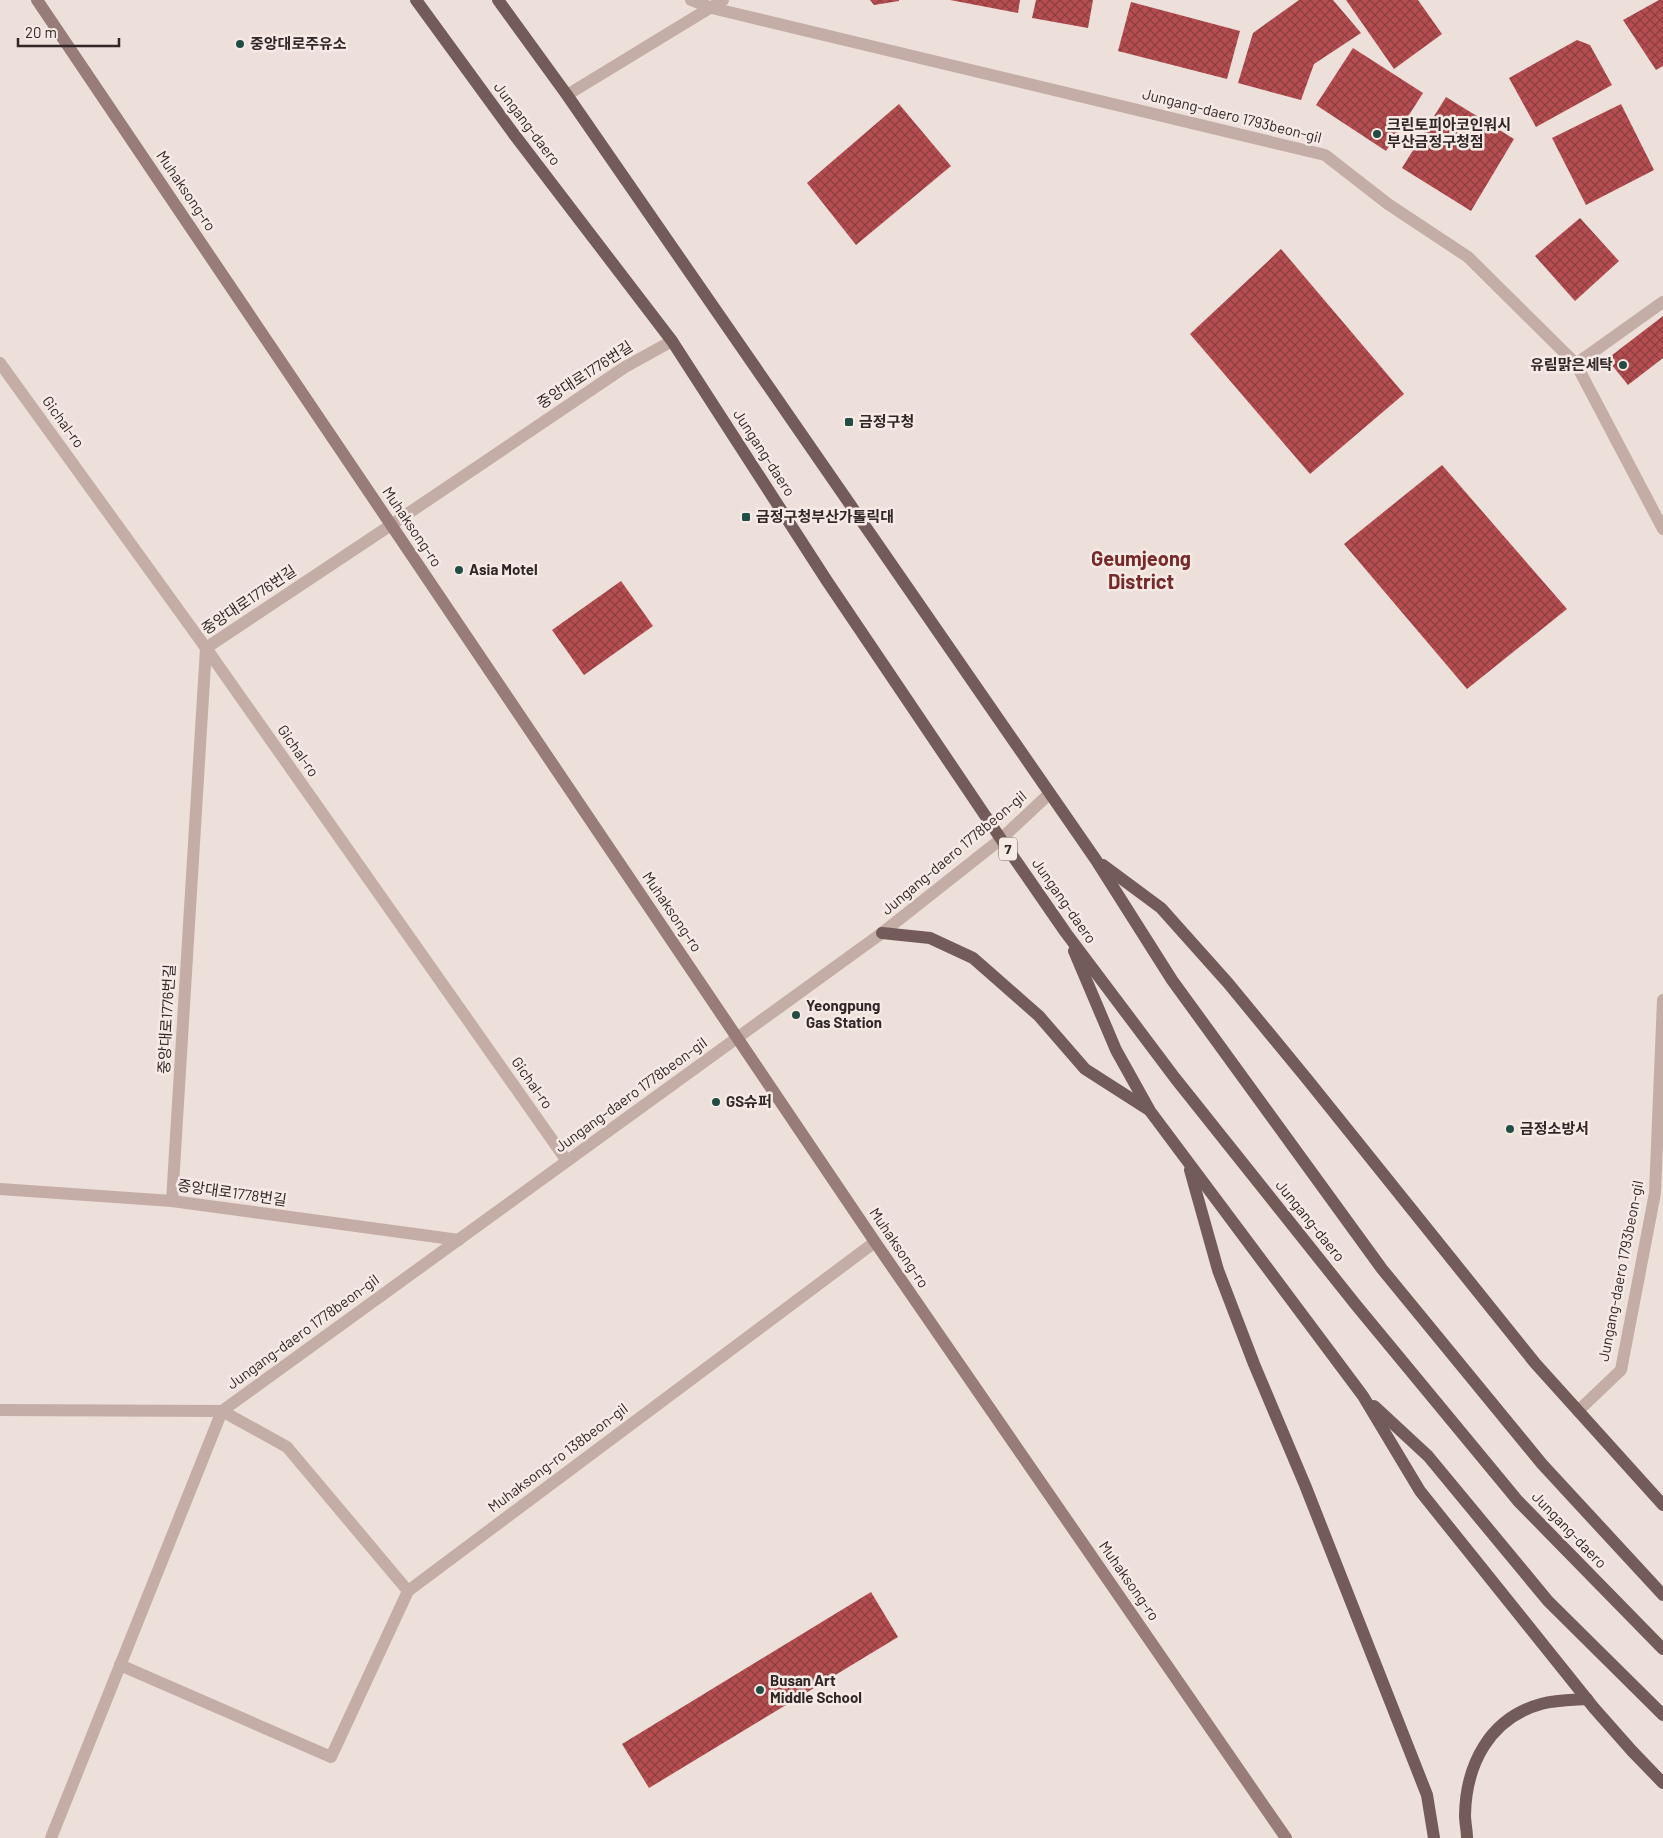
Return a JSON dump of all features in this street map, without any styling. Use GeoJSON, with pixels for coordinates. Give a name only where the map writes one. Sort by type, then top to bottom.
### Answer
{"type":"FeatureCollection","features":[{"type":"Feature","properties":{"kind":"main road","name":"Muhaksong-ro"},"geometry":{"type":"LineString","coordinates":[[37,0],[875,1242],[1286,1838]]}},
{"type":"Feature","properties":{"kind":"main road","name":"Jungang-daero"},"geometry":{"type":"LineString","coordinates":[[416,0],[513,133],[672,341],[827,580],[1066,933],[1217,1131],[1356,1305],[1518,1501],[1663,1649]]}},
{"type":"Feature","properties":{"kind":"main road","name":"Jungang-daero"},"geometry":{"type":"LineString","coordinates":[[498,0],[567,95],[1096,860],[1172,980],[1382,1269],[1542,1464],[1663,1595]]}},
{"type":"Feature","properties":{"kind":"main road"},"geometry":{"type":"LineString","coordinates":[[1096,860],[1161,908],[1228,983],[1314,1086],[1535,1363],[1663,1505]]}},
{"type":"Feature","properties":{"kind":"main road"},"geometry":{"type":"LineString","coordinates":[[882,933],[930,938],[973,958],[1039,1016],[1085,1069],[1150,1111]]}},
{"type":"Feature","properties":{"kind":"main road"},"geometry":{"type":"LineString","coordinates":[[1066,933],[1116,1050],[1150,1111],[1363,1396],[1420,1491],[1587,1699],[1632,1751],[1663,1783]]}},
{"type":"Feature","properties":{"kind":"main road"},"geometry":{"type":"LineString","coordinates":[[1188,1162],[1218,1270],[1427,1795],[1434,1838]]}},
{"type":"Feature","properties":{"kind":"main road"},"geometry":{"type":"LineString","coordinates":[[1363,1396],[1428,1456],[1548,1600],[1663,1715]]}},
{"type":"Feature","properties":{"kind":"main road"},"geometry":{"type":"LineString","coordinates":[[1467,1838],[1465,1816],[1472,1772],[1486,1741],[1497,1728],[1514,1715],[1541,1704],[1560,1700],[1587,1699]]}},
{"type":"Feature","properties":{"kind":"street","name":"Jungang-daero 1793beon-gil"},"geometry":{"type":"LineString","coordinates":[[691,0],[712,8],[1325,155],[1388,204],[1468,257],[1576,364],[1663,529]]}},
{"type":"Feature","properties":{"kind":"street"},"geometry":{"type":"LineString","coordinates":[[567,95],[724,0]]}},
{"type":"Feature","properties":{"kind":"street"},"geometry":{"type":"LineString","coordinates":[[1576,364],[1663,302]]}},
{"type":"Feature","properties":{"kind":"street","name":"중앙대로1776번길"},"geometry":{"type":"LineString","coordinates":[[172,1201],[206,648],[625,367],[672,341]]}},
{"type":"Feature","properties":{"kind":"street","name":"Gichal-ro"},"geometry":{"type":"LineString","coordinates":[[0,363],[206,648],[567,1161]]}},
{"type":"Feature","properties":{"kind":"street","name":"Jungang-daero 1778beon-gil"},"geometry":{"type":"LineString","coordinates":[[51,1838],[222,1411],[882,933],[1001,839],[1049,794]]}},
{"type":"Feature","properties":{"kind":"street","name":"Jungang-daero 1793beon-gil"},"geometry":{"type":"LineString","coordinates":[[1578,1411],[1621,1370],[1655,1193],[1663,1000]]}},
{"type":"Feature","properties":{"kind":"street","name":"중앙대로1778번길"},"geometry":{"type":"LineString","coordinates":[[0,1189],[172,1201],[458,1240]]}},
{"type":"Feature","properties":{"kind":"street","name":"Muhaksong-ro 138beon-gil"},"geometry":{"type":"LineString","coordinates":[[120,1665],[330,1757],[408,1591],[875,1242]]}},
{"type":"Feature","properties":{"kind":"street","name":"Jungang-daero 1778beon-gil"},"geometry":{"type":"LineString","coordinates":[[0,1410],[222,1411],[287,1446],[408,1591]]}},
{"type":"Feature","properties":{"kind":"building"},"geometry":{"type":"Polygon","coordinates":[[[870,0],[899,0],[899,1],[874,5],[870,0]]]}},
{"type":"Feature","properties":{"kind":"building"},"geometry":{"type":"Polygon","coordinates":[[[950,0],[1020,0],[1018,13],[950,0]]]}},
{"type":"Feature","properties":{"kind":"building"},"geometry":{"type":"Polygon","coordinates":[[[1036,0],[1093,0],[1088,28],[1032,18],[1036,0]]]}},
{"type":"Feature","properties":{"kind":"building"},"geometry":{"type":"Polygon","coordinates":[[[1299,0],[1333,0],[1361,33],[1314,64],[1301,100],[1238,83],[1253,33],[1299,0]]]}},
{"type":"Feature","properties":{"kind":"building"},"geometry":{"type":"Polygon","coordinates":[[[1346,0],[1418,0],[1442,34],[1394,69],[1346,0]]]}},
{"type":"Feature","properties":{"kind":"building"},"geometry":{"type":"Polygon","coordinates":[[[1659,0],[1663,0],[1663,66],[1656,70],[1623,20],[1659,0]]]}},
{"type":"Feature","properties":{"kind":"building"},"geometry":{"type":"Polygon","coordinates":[[[1131,2],[1240,31],[1227,79],[1118,51],[1131,2]]]}},
{"type":"Feature","properties":{"kind":"building"},"geometry":{"type":"Polygon","coordinates":[[[1577,40],[1590,45],[1612,85],[1536,127],[1509,78],[1577,40]]]}},
{"type":"Feature","properties":{"kind":"building"},"geometry":{"type":"Polygon","coordinates":[[[1353,48],[1423,93],[1386,151],[1316,105],[1353,48]]]}},
{"type":"Feature","properties":{"kind":"building"},"geometry":{"type":"Polygon","coordinates":[[[1446,97],[1514,139],[1471,211],[1402,168],[1446,97]]]}},
{"type":"Feature","properties":{"kind":"building"},"geometry":{"type":"Polygon","coordinates":[[[899,104],[951,166],[856,245],[807,183],[899,104]]]}},
{"type":"Feature","properties":{"kind":"building"},"geometry":{"type":"Polygon","coordinates":[[[1621,104],[1654,170],[1586,205],[1552,138],[1621,104]]]}},
{"type":"Feature","properties":{"kind":"building"},"geometry":{"type":"Polygon","coordinates":[[[1580,218],[1619,261],[1575,301],[1535,256],[1580,218]]]}},
{"type":"Feature","properties":{"kind":"building"},"geometry":{"type":"Polygon","coordinates":[[[1281,249],[1404,394],[1310,474],[1190,334],[1281,249]]]}},
{"type":"Feature","properties":{"kind":"building"},"geometry":{"type":"Polygon","coordinates":[[[1663,316],[1663,358],[1628,385],[1607,359],[1663,316]]]}},
{"type":"Feature","properties":{"kind":"building"},"geometry":{"type":"Polygon","coordinates":[[[1442,465],[1567,609],[1467,689],[1344,544],[1442,465]]]}},
{"type":"Feature","properties":{"kind":"building"},"geometry":{"type":"Polygon","coordinates":[[[621,581],[653,626],[584,675],[552,630],[621,581]]]}},
{"type":"Feature","properties":{"kind":"building","name":"Busan Art Middle School"},"geometry":{"type":"Polygon","coordinates":[[[871,1592],[898,1637],[649,1788],[622,1744],[871,1592]]]}},
{"type":"Feature","properties":{"kind":"place","name":"중앙대로주유소"},"geometry":{"type":"Point","coordinates":[240,44]}},
{"type":"Feature","properties":{"kind":"place","name":"크린토피아코인워시 부산금정구청점"},"geometry":{"type":"Point","coordinates":[1377,134]}},
{"type":"Feature","properties":{"kind":"place","name":"유림맑은세탁"},"geometry":{"type":"Point","coordinates":[1623,365]}},
{"type":"Feature","properties":{"kind":"place","name":"금정구청"},"geometry":{"type":"Point","coordinates":[849,422]}},
{"type":"Feature","properties":{"kind":"place","name":"금정구청부산가톨릭대"},"geometry":{"type":"Point","coordinates":[746,517]}},
{"type":"Feature","properties":{"kind":"place","name":"Asia Motel"},"geometry":{"type":"Point","coordinates":[459,570]}},
{"type":"Feature","properties":{"kind":"place","name":"Yeongpung Gas Station"},"geometry":{"type":"Point","coordinates":[796,1015]}},
{"type":"Feature","properties":{"kind":"place","name":"GS슈퍼"},"geometry":{"type":"Point","coordinates":[716,1102]}},
{"type":"Feature","properties":{"kind":"place","name":"금정소방서"},"geometry":{"type":"Point","coordinates":[1510,1129]}},
{"type":"Feature","properties":{"kind":"place","name":"Busan Art Middle School"},"geometry":{"type":"Point","coordinates":[760,1690]}},
{"type":"Feature","properties":{"kind":"district","name":"Geumjeong District"},"geometry":{"type":"Point","coordinates":[1141,570]}}]}
